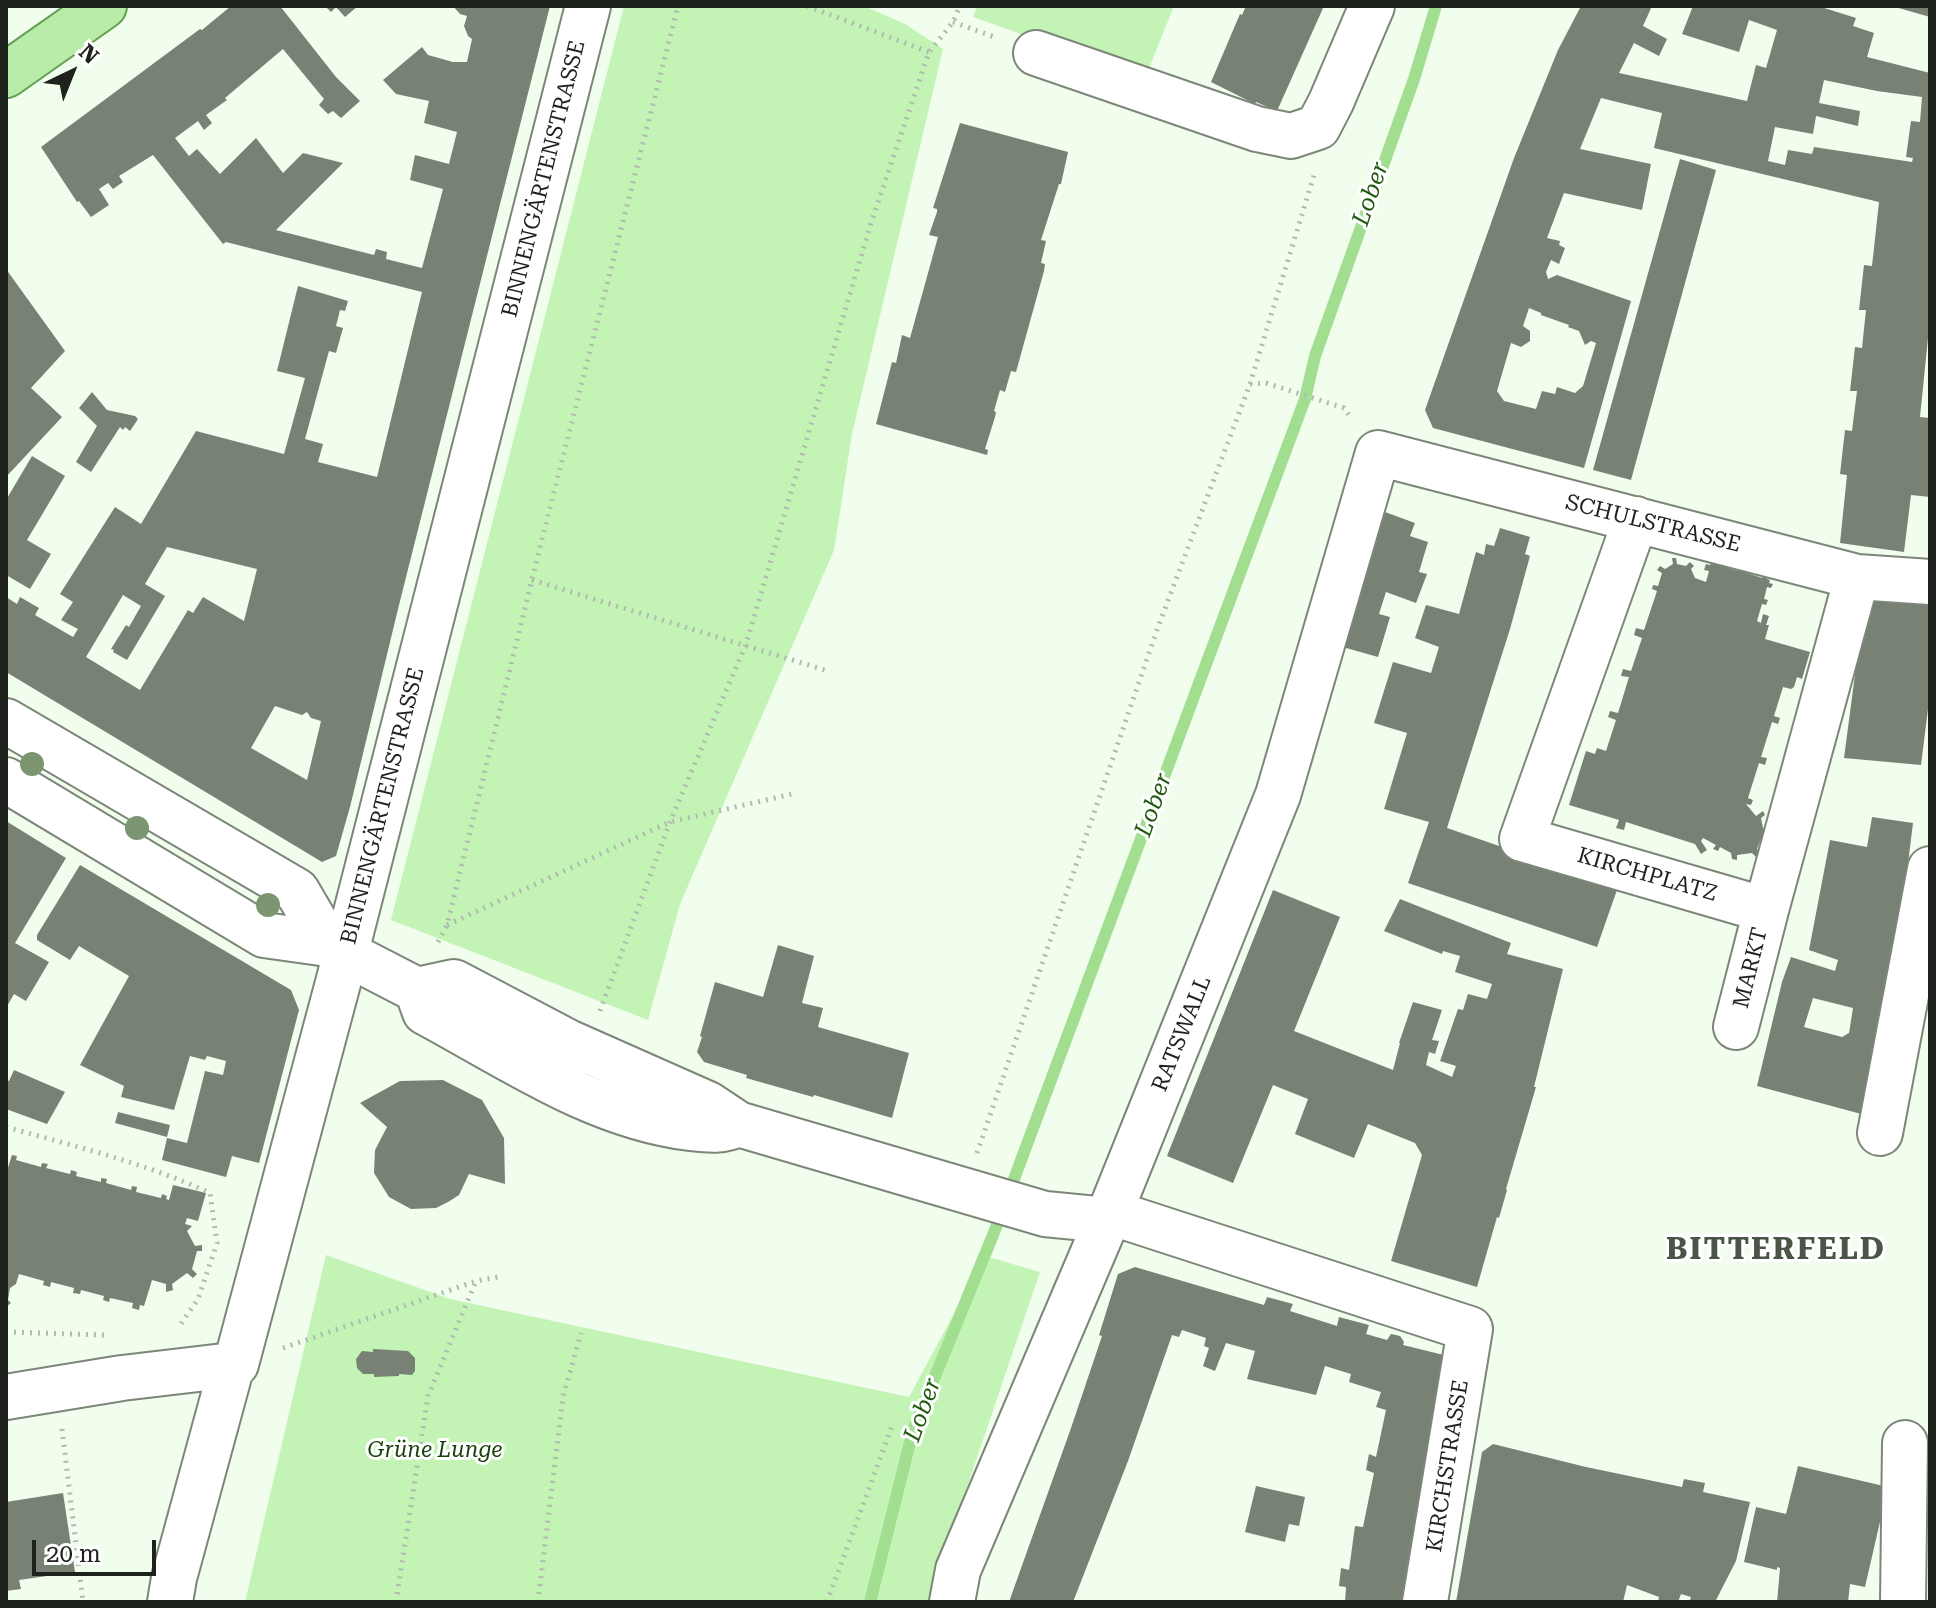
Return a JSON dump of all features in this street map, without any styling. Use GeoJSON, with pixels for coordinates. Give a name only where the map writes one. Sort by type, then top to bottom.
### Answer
{"type":"FeatureCollection","features":[{"type":"Feature","properties":{"kind":"main road"},"geometry":{"type":"LineString","coordinates":[[6,75],[104,6]]}},
{"type":"Feature","properties":{"kind":"street","name":"BINNENGÄRTENSTRASSE"},"geometry":{"type":"LineString","coordinates":[[170,1602],[234,1364],[337,950],[588,6]]}},
{"type":"Feature","properties":{"kind":"street"},"geometry":{"type":"LineString","coordinates":[[1036,53],[1257,129],[1291,136],[1318,127],[1372,6]]}},
{"type":"Feature","properties":{"kind":"street","name":"SCHULSTRASSE"},"geometry":{"type":"LineString","coordinates":[[1378,453],[1857,577],[1930,582]]}},
{"type":"Feature","properties":{"kind":"street","name":"RATSWALL"},"geometry":{"type":"LineString","coordinates":[[952,1602],[958,1570],[1107,1220],[1278,795],[1378,453]]}},
{"type":"Feature","properties":{"kind":"street","name":"KIRCHPLATZ"},"geometry":{"type":"LineString","coordinates":[[1636,519],[1522,839],[1766,910]]}},
{"type":"Feature","properties":{"kind":"street"},"geometry":{"type":"LineString","coordinates":[[1766,910],[1857,577]]}},
{"type":"Feature","properties":{"kind":"street"},"geometry":{"type":"LineString","coordinates":[[6,721],[297,891],[337,950]]}},
{"type":"Feature","properties":{"kind":"street"},"geometry":{"type":"LineString","coordinates":[[6,780],[264,935],[337,950],[417,990],[454,982],[568,1042],[708,1104],[738,1124],[1045,1214],[1107,1220]]}},
{"type":"Feature","properties":{"kind":"street"},"geometry":{"type":"LineString","coordinates":[[1880,1133],[1930,869]]}},
{"type":"Feature","properties":{"kind":"street","name":"MARKT"},"geometry":{"type":"LineString","coordinates":[[1736,1027],[1766,910]]}},
{"type":"Feature","properties":{"kind":"street"},"geometry":{"type":"LineString","coordinates":[[417,990],[425,1012],[587,1098],[671,1126],[725,1131],[738,1124]]}},
{"type":"Feature","properties":{"kind":"street","name":"KIRCHSTRASSE"},"geometry":{"type":"LineString","coordinates":[[1107,1220],[1122,1216],[1470,1329],[1425,1602]]}},
{"type":"Feature","properties":{"kind":"street"},"geometry":{"type":"LineString","coordinates":[[6,1397],[234,1364]]}},
{"type":"Feature","properties":{"kind":"street"},"geometry":{"type":"LineString","coordinates":[[1903,1602],[1905,1443]]}},
{"type":"Feature","properties":{"kind":"path"},"geometry":{"type":"LineString","coordinates":[[417,990],[447,925],[678,6]]}},
{"type":"Feature","properties":{"kind":"path"},"geometry":{"type":"LineString","coordinates":[[807,6],[929,52]]}},
{"type":"Feature","properties":{"kind":"path"},"geometry":{"type":"LineString","coordinates":[[604,1059],[611,1043],[591,1034],[670,822],[746,644],[871,223],[929,52],[953,22],[960,6]]}},
{"type":"Feature","properties":{"kind":"path"},"geometry":{"type":"LineString","coordinates":[[968,1190],[1158,627],[1250,384],[1315,175],[1318,127]]}},
{"type":"Feature","properties":{"kind":"path"},"geometry":{"type":"LineString","coordinates":[[1250,384],[1266,383],[1344,408]]}},
{"type":"Feature","properties":{"kind":"path"},"geometry":{"type":"LineString","coordinates":[[532,580],[828,671]]}},
{"type":"Feature","properties":{"kind":"path"},"geometry":{"type":"LineString","coordinates":[[447,925],[670,822],[792,794]]}},
{"type":"Feature","properties":{"kind":"path"},"geometry":{"type":"LineString","coordinates":[[6,1127],[151,1170],[210,1193],[217,1243],[198,1299],[172,1337]]}},
{"type":"Feature","properties":{"kind":"path"},"geometry":{"type":"LineString","coordinates":[[234,1364],[476,1281],[498,1277]]}},
{"type":"Feature","properties":{"kind":"path"},"geometry":{"type":"LineString","coordinates":[[396,1602],[428,1396],[476,1281]]}},
{"type":"Feature","properties":{"kind":"path"},"geometry":{"type":"LineString","coordinates":[[6,1332],[112,1335]]}},
{"type":"Feature","properties":{"kind":"path"},"geometry":{"type":"LineString","coordinates":[[538,1602],[563,1397],[581,1333]]}},
{"type":"Feature","properties":{"kind":"path"},"geometry":{"type":"LineString","coordinates":[[58,1388],[83,1602]]}},
{"type":"Feature","properties":{"kind":"path"},"geometry":{"type":"LineString","coordinates":[[827,1602],[892,1426]]}},
{"type":"Feature","properties":{"kind":"green space"},"geometry":{"type":"Polygon","coordinates":[[[624,6],[864,6],[905,24],[943,49],[852,434],[834,550],[680,904],[648,1020],[391,920],[624,6]]]}},
{"type":"Feature","properties":{"kind":"green space"},"geometry":{"type":"Polygon","coordinates":[[[977,6],[1174,6],[1145,78],[973,17],[977,6]]]}},
{"type":"Feature","properties":{"kind":"green space","name":"Grüne Lunge"},"geometry":{"type":"Polygon","coordinates":[[[326,1255],[450,1299],[909,1397],[985,1256],[1040,1272],[928,1602],[245,1602],[326,1255]]]}},
{"type":"Feature","properties":{"kind":"building"},"geometry":{"type":"Polygon","coordinates":[[[231,6],[280,6],[336,77],[360,101],[341,118],[333,111],[328,114],[319,105],[324,99],[283,49],[206,115],[212,123],[204,130],[198,121],[175,138],[189,156],[197,149],[220,174],[256,138],[283,173],[303,153],[343,163],[276,230],[374,255],[376,249],[387,252],[386,259],[422,268],[443,189],[410,180],[415,155],[449,164],[457,132],[424,123],[429,101],[396,94],[383,80],[422,47],[428,55],[453,62],[467,62],[472,39],[464,26],[467,16],[460,14],[453,6],[550,6],[350,807],[336,856],[322,862],[6,672],[6,597],[17,604],[20,597],[39,608],[35,615],[73,637],[78,629],[61,620],[73,602],[60,594],[115,507],[141,524],[196,431],[284,454],[305,378],[277,371],[298,286],[348,301],[345,311],[340,310],[336,326],[343,328],[336,353],[329,351],[305,439],[323,444],[318,462],[377,477],[422,292],[226,242],[223,244],[153,155],[119,176],[123,182],[113,189],[108,183],[99,189],[109,205],[91,217],[77,202],[41,147],[231,6]],[[167,547],[145,584],[165,596],[127,660],[111,649],[141,606],[123,595],[86,657],[140,690],[188,610],[193,613],[203,597],[244,621],[257,569],[167,547]],[[275,706],[251,748],[307,780],[321,721],[311,718],[307,712],[302,715],[275,706]]]}},
{"type":"Feature","properties":{"kind":"building"},"geometry":{"type":"Polygon","coordinates":[[[325,6],[358,6],[345,17],[336,7],[331,12],[325,6]]]}},
{"type":"Feature","properties":{"kind":"building"},"geometry":{"type":"Polygon","coordinates":[[[1246,6],[1324,6],[1277,111],[1255,104],[1211,82],[1246,6]]]}},
{"type":"Feature","properties":{"kind":"building"},"geometry":{"type":"Polygon","coordinates":[[[1581,6],[1652,6],[1643,26],[1667,39],[1659,56],[1634,43],[1619,73],[1747,101],[1756,65],[1766,68],[1777,30],[1749,20],[1739,52],[1682,34],[1693,6],[1818,6],[1856,18],[1853,26],[1874,33],[1867,57],[1930,73],[1930,338],[1920,417],[1930,418],[1930,497],[1911,495],[1904,552],[1840,543],[1847,475],[1840,474],[1845,430],[1852,431],[1857,391],[1850,391],[1855,347],[1862,348],[1866,310],[1859,310],[1864,265],[1872,266],[1879,202],[1654,148],[1662,113],[1601,98],[1580,149],[1651,164],[1642,210],[1564,193],[1547,238],[1560,241],[1559,245],[1565,248],[1559,264],[1551,260],[1546,272],[1548,279],[1557,275],[1631,301],[1584,468],[1433,428],[1425,410],[1514,158],[1558,50],[1581,6]],[[1824,80],[1819,103],[1860,111],[1858,126],[1816,116],[1813,134],[1775,127],[1768,161],[1785,165],[1788,150],[1812,154],[1814,147],[1912,162],[1913,158],[1906,157],[1911,121],[1920,122],[1922,97],[1824,80]],[[1529,308],[1523,326],[1530,331],[1530,341],[1521,347],[1511,343],[1497,391],[1504,401],[1536,409],[1542,391],[1555,394],[1557,387],[1575,393],[1583,386],[1596,343],[1591,341],[1585,345],[1579,331],[1529,308]]]}},
{"type":"Feature","properties":{"kind":"building"},"geometry":{"type":"Polygon","coordinates":[[[1930,6],[1930,17],[1895,7],[1930,6]]]}},
{"type":"Feature","properties":{"kind":"building"},"geometry":{"type":"Polygon","coordinates":[[[960,123],[1068,152],[1061,184],[1041,240],[1046,241],[1041,263],[1045,264],[1044,271],[1016,372],[1011,371],[1005,392],[1000,390],[985,449],[988,450],[987,455],[876,424],[902,335],[910,338],[938,237],[929,235],[937,212],[933,208],[960,123]]]}},
{"type":"Feature","properties":{"kind":"building"},"geometry":{"type":"Polygon","coordinates":[[[1680,159],[1716,170],[1631,480],[1593,470],[1680,159]]]}},
{"type":"Feature","properties":{"kind":"building"},"geometry":{"type":"Polygon","coordinates":[[[6,269],[65,351],[31,388],[62,417],[6,477],[6,269]]]}},
{"type":"Feature","properties":{"kind":"building"},"geometry":{"type":"Polygon","coordinates":[[[92,392],[107,410],[138,419],[130,431],[120,427],[91,472],[76,462],[97,426],[79,408],[92,392]]]}},
{"type":"Feature","properties":{"kind":"building"},"geometry":{"type":"Polygon","coordinates":[[[32,456],[65,476],[27,540],[51,554],[30,589],[6,575],[6,500],[32,456]]]}},
{"type":"Feature","properties":{"kind":"building"},"geometry":{"type":"Polygon","coordinates":[[[1385,512],[1415,523],[1410,536],[1428,542],[1419,572],[1427,574],[1416,603],[1386,592],[1379,614],[1390,617],[1378,657],[1339,646],[1385,512]]]}},
{"type":"Feature","properties":{"kind":"building"},"geometry":{"type":"Polygon","coordinates":[[[1500,528],[1530,537],[1525,554],[1530,556],[1447,828],[1618,887],[1597,947],[1408,883],[1429,822],[1384,809],[1407,733],[1374,723],[1393,662],[1431,673],[1439,647],[1415,638],[1426,605],[1459,614],[1476,552],[1484,555],[1486,544],[1494,546],[1500,528]]]}},
{"type":"Feature","properties":{"kind":"building"},"geometry":{"type":"Polygon","coordinates":[[[1672,558],[1676,558],[1677,564],[1686,566],[1690,562],[1694,566],[1691,569],[1695,578],[1706,582],[1709,571],[1704,570],[1706,564],[1710,565],[1715,559],[1720,560],[1718,565],[1738,571],[1739,565],[1745,567],[1744,572],[1762,578],[1763,573],[1769,574],[1767,579],[1773,584],[1771,588],[1767,587],[1764,599],[1768,600],[1766,605],[1762,604],[1757,621],[1761,623],[1763,614],[1769,616],[1765,639],[1810,652],[1802,679],[1797,677],[1791,689],[1783,687],[1774,716],[1780,718],[1778,724],[1772,722],[1761,757],[1767,758],[1765,765],[1759,763],[1748,798],[1753,800],[1751,805],[1746,804],[1756,816],[1763,811],[1763,828],[1768,830],[1767,835],[1763,834],[1757,849],[1760,853],[1756,857],[1752,853],[1732,859],[1731,853],[1720,847],[1718,851],[1713,849],[1716,845],[1703,838],[1701,841],[1707,850],[1701,854],[1695,844],[1626,822],[1624,830],[1616,828],[1619,820],[1569,805],[1586,751],[1595,754],[1597,748],[1606,751],[1616,720],[1608,717],[1610,711],[1618,713],[1629,677],[1621,676],[1623,669],[1631,671],[1642,638],[1634,635],[1636,628],[1644,630],[1657,591],[1652,589],[1653,585],[1658,586],[1662,573],[1657,570],[1660,566],[1665,569],[1673,564],[1672,558]]]}},
{"type":"Feature","properties":{"kind":"building"},"geometry":{"type":"Polygon","coordinates":[[[1866,591],[1930,606],[1930,693],[1921,765],[1844,758],[1866,591]]]}},
{"type":"Feature","properties":{"kind":"building"},"geometry":{"type":"Polygon","coordinates":[[[1872,817],[1913,823],[1904,896],[1865,1115],[1757,1086],[1791,957],[1835,971],[1838,960],[1809,950],[1830,840],[1867,847],[1872,817]],[[1813,998],[1804,1027],[1842,1037],[1849,1033],[1853,1008],[1813,998]]]}},
{"type":"Feature","properties":{"kind":"building"},"geometry":{"type":"Polygon","coordinates":[[[6,821],[66,858],[15,943],[49,962],[26,1001],[14,994],[6,1008],[6,821]]]}},
{"type":"Feature","properties":{"kind":"building"},"geometry":{"type":"Polygon","coordinates":[[[80,865],[291,990],[299,1010],[259,1163],[232,1156],[226,1177],[162,1160],[167,1138],[187,1143],[205,1071],[223,1075],[226,1061],[190,1056],[174,1110],[121,1097],[124,1086],[80,1065],[129,976],[79,946],[70,960],[37,940],[37,935],[80,865]]]}},
{"type":"Feature","properties":{"kind":"building"},"geometry":{"type":"Polygon","coordinates":[[[1273,890],[1340,917],[1294,1031],[1393,1070],[1413,1002],[1442,1010],[1432,1040],[1439,1041],[1435,1054],[1429,1052],[1426,1065],[1452,1077],[1456,1066],[1440,1061],[1458,1009],[1463,1010],[1468,994],[1487,999],[1492,984],[1455,972],[1460,956],[1443,951],[1442,954],[1384,931],[1400,899],[1511,943],[1507,954],[1563,969],[1536,1087],[1477,1287],[1391,1261],[1422,1155],[1415,1143],[1368,1124],[1354,1158],[1295,1134],[1308,1099],[1273,1085],[1233,1183],[1167,1156],[1273,890]]]}},
{"type":"Feature","properties":{"kind":"building"},"geometry":{"type":"Polygon","coordinates":[[[778,945],[814,956],[802,1003],[823,1008],[818,1027],[909,1053],[892,1118],[746,1078],[747,1075],[704,1062],[697,1052],[715,982],[763,997],[778,945]]]}},
{"type":"Feature","properties":{"kind":"building"},"geometry":{"type":"Polygon","coordinates":[[[14,1070],[65,1092],[47,1124],[6,1109],[6,1080],[9,1081],[14,1070]]]}},
{"type":"Feature","properties":{"kind":"building"},"geometry":{"type":"Polygon","coordinates":[[[443,1080],[482,1100],[504,1138],[505,1184],[469,1174],[459,1195],[448,1202],[436,1208],[411,1209],[389,1197],[374,1173],[375,1150],[387,1127],[360,1103],[400,1081],[443,1080]]]}},
{"type":"Feature","properties":{"kind":"building"},"geometry":{"type":"Polygon","coordinates":[[[118,1112],[170,1125],[167,1137],[115,1123],[118,1112]]]}},
{"type":"Feature","properties":{"kind":"building"},"geometry":{"type":"Polygon","coordinates":[[[12,1155],[17,1156],[16,1160],[41,1167],[42,1163],[48,1164],[46,1168],[70,1174],[71,1170],[77,1172],[76,1176],[101,1182],[101,1178],[107,1179],[106,1183],[131,1190],[132,1186],[137,1187],[136,1192],[161,1198],[162,1194],[169,1200],[173,1185],[206,1193],[198,1221],[187,1218],[185,1224],[192,1226],[187,1231],[195,1246],[202,1245],[192,1269],[197,1274],[193,1278],[187,1273],[172,1284],[173,1290],[166,1292],[166,1284],[152,1280],[144,1306],[140,1305],[139,1310],[132,1308],[133,1303],[110,1298],[109,1302],[103,1300],[104,1296],[81,1290],[80,1294],[73,1293],[74,1288],[51,1282],[50,1287],[43,1285],[44,1281],[19,1274],[16,1284],[10,1288],[8,1300],[11,1303],[6,1307],[6,1174],[12,1155]]]}},
{"type":"Feature","properties":{"kind":"building"},"geometry":{"type":"Polygon","coordinates":[[[1135,1267],[1264,1305],[1267,1297],[1293,1304],[1290,1311],[1337,1326],[1339,1317],[1369,1325],[1366,1334],[1387,1340],[1391,1334],[1400,1336],[1403,1345],[1452,1357],[1409,1602],[1345,1602],[1346,1587],[1339,1586],[1341,1568],[1349,1570],[1355,1526],[1363,1527],[1374,1473],[1366,1470],[1369,1454],[1376,1457],[1386,1410],[1376,1407],[1381,1392],[1349,1382],[1351,1374],[1325,1366],[1316,1395],[1247,1379],[1255,1351],[1226,1343],[1215,1371],[1203,1366],[1209,1348],[1204,1346],[1206,1338],[1182,1330],[1179,1337],[1172,1335],[1128,1461],[1073,1602],[1009,1602],[1102,1336],[1099,1335],[1118,1274],[1135,1267]]]}},
{"type":"Feature","properties":{"kind":"building"},"geometry":{"type":"Polygon","coordinates":[[[373,1349],[408,1351],[415,1358],[415,1371],[412,1375],[399,1376],[363,1374],[357,1368],[356,1359],[362,1351],[373,1352],[373,1349]]]}},
{"type":"Feature","properties":{"kind":"building"},"geometry":{"type":"Polygon","coordinates":[[[1493,1444],[1682,1487],[1684,1479],[1705,1483],[1703,1492],[1750,1502],[1736,1561],[1715,1602],[1689,1602],[1691,1597],[1681,1594],[1678,1602],[1658,1602],[1659,1597],[1627,1585],[1623,1602],[1456,1602],[1482,1452],[1493,1444]]]}},
{"type":"Feature","properties":{"kind":"building"},"geometry":{"type":"Polygon","coordinates":[[[1798,1466],[1888,1487],[1865,1587],[1850,1584],[1848,1602],[1777,1602],[1780,1568],[1777,1567],[1777,1570],[1744,1562],[1756,1507],[1786,1514],[1798,1466]]]}},
{"type":"Feature","properties":{"kind":"building"},"geometry":{"type":"Polygon","coordinates":[[[1256,1486],[1305,1497],[1299,1526],[1289,1524],[1285,1542],[1245,1532],[1256,1486]]]}},
{"type":"Feature","properties":{"kind":"building"},"geometry":{"type":"Polygon","coordinates":[[[63,1493],[75,1572],[19,1580],[21,1589],[6,1591],[6,1502],[63,1493]]]}},
{"type":"Feature","properties":{"kind":"waterway","name":"Lober"},"geometry":{"type":"LineString","coordinates":[[870,1602],[913,1430],[995,1230],[1305,399],[1315,356],[1414,79],[1436,6]]}},
{"type":"Feature","properties":{"kind":"district","name":"BITTERFELD"},"geometry":{"type":"Point","coordinates":[1776,1250]}}]}
